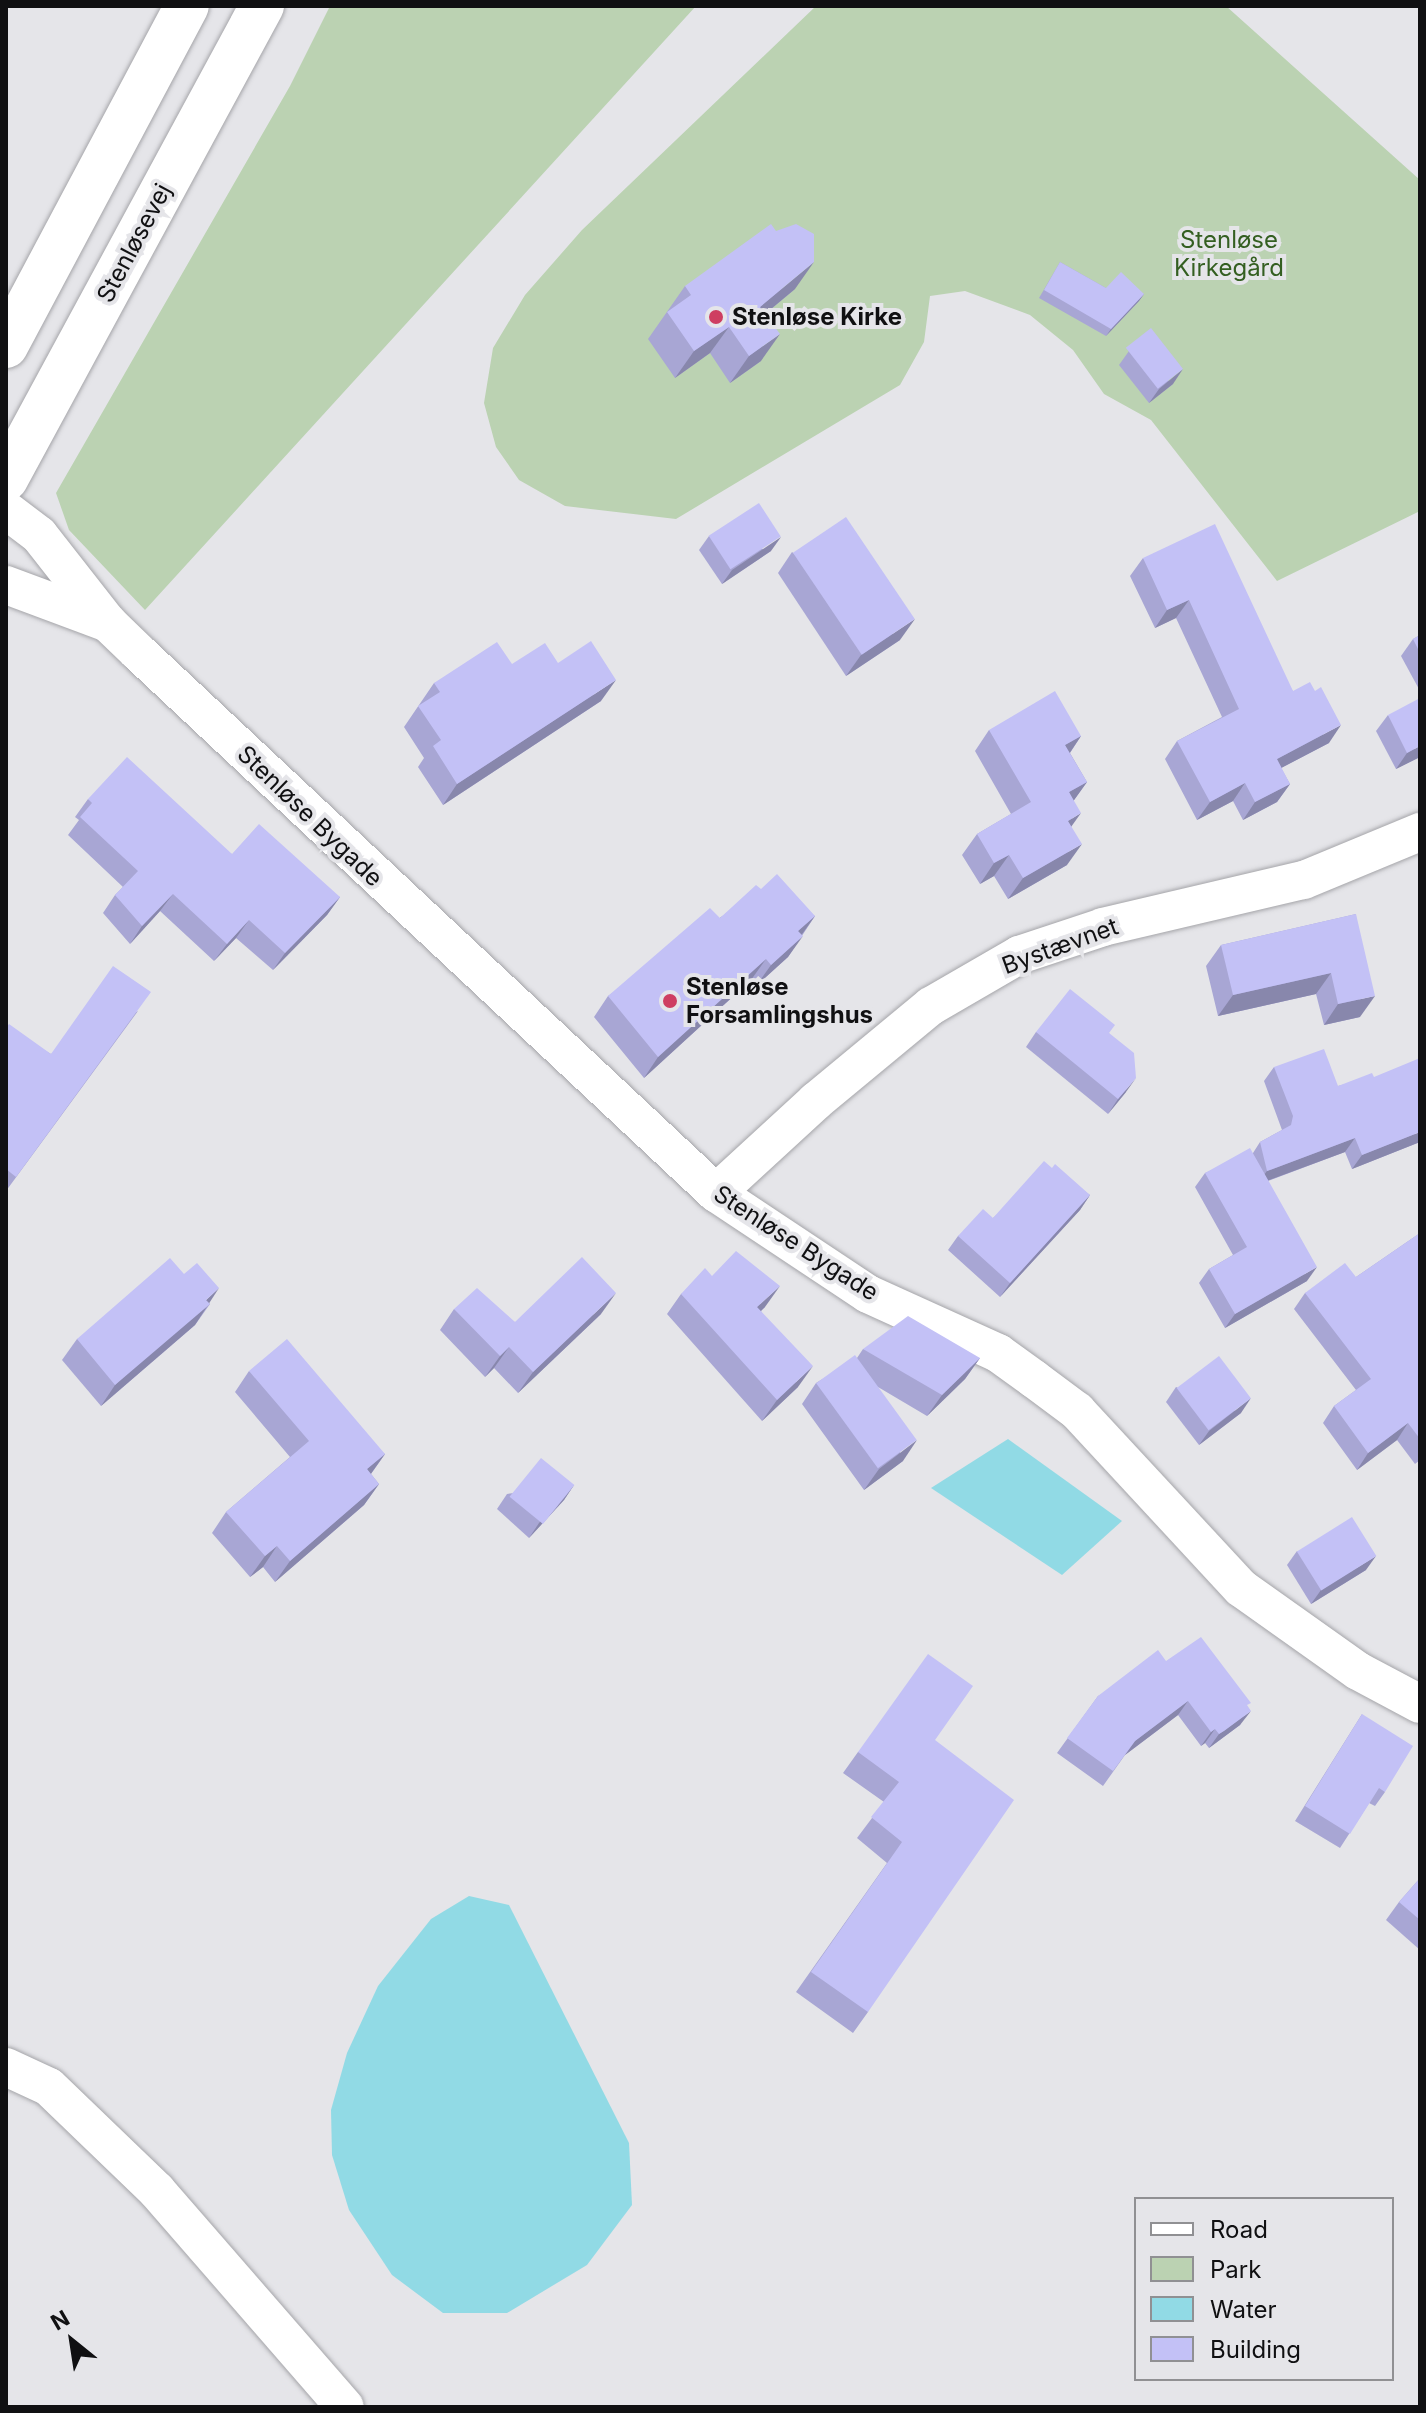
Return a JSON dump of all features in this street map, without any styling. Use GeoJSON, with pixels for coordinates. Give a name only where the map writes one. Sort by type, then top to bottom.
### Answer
{"type":"FeatureCollection","features":[{"type":"Feature","properties":{"kind":"street"},"geometry":{"type":"LineString","coordinates":[[6,346],[187,6]]}},
{"type":"Feature","properties":{"kind":"street","name":"Stenløsevej"},"geometry":{"type":"LineString","coordinates":[[6,479],[262,6]]}},
{"type":"Feature","properties":{"kind":"street","name":"Stenløse Bygade"},"geometry":{"type":"LineString","coordinates":[[6,510],[39,535],[108,623],[398,901],[716,1193],[868,1294],[1010,1362],[1077,1411],[1241,1588],[1358,1671],[1420,1704]]}},
{"type":"Feature","properties":{"kind":"street","name":"Stenløse Bygade"},"geometry":{"type":"LineString","coordinates":[[6,585],[108,623]]}},
{"type":"Feature","properties":{"kind":"street","name":"Bystævnet"},"geometry":{"type":"LineString","coordinates":[[716,1193],[816,1101],[931,1006],[1019,955],[1103,927],[1304,880],[1420,832]]}},
{"type":"Feature","properties":{"kind":"street"},"geometry":{"type":"LineString","coordinates":[[6,2067],[49,2087],[157,2191],[345,2407]]}},
{"type":"Feature","properties":{"kind":"green space"},"geometry":{"type":"Polygon","coordinates":[[[330,6],[696,6],[145,610],[69,530],[56,493],[290,86],[330,6]]]}},
{"type":"Feature","properties":{"kind":"green space","name":"Stenløse Kirkegård"},"geometry":{"type":"Polygon","coordinates":[[[816,6],[1226,6],[1420,180],[1420,511],[1277,581],[1151,420],[1104,394],[1073,350],[1030,315],[965,291],[930,296],[924,342],[900,385],[676,519],[565,506],[519,480],[496,447],[484,403],[493,348],[525,295],[582,230],[816,6]]]}},
{"type":"Feature","properties":{"kind":"water"},"geometry":{"type":"Polygon","coordinates":[[[1008,1439],[1122,1521],[1062,1575],[931,1488],[1008,1439]]]}},
{"type":"Feature","properties":{"kind":"water"},"geometry":{"type":"Polygon","coordinates":[[[469,1896],[509,1905],[629,2143],[632,2205],[587,2265],[507,2313],[443,2313],[392,2275],[349,2210],[332,2155],[331,2110],[347,2053],[378,1986],[431,1919],[469,1896]]]}},
{"type":"Feature","properties":{"kind":"building","name":"Stenløse Kirke"},"geometry":{"type":"Polygon","coordinates":[[[771,224],[776,231],[796,224],[814,234],[814,262],[760,307],[780,334],[749,356],[729,327],[694,351],[667,312],[691,295],[685,286],[771,224]]]}},
{"type":"Feature","properties":{"kind":"building"},"geometry":{"type":"Polygon","coordinates":[[[1060,262],[1106,288],[1121,272],[1144,294],[1111,329],[1044,290],[1060,262]]]}},
{"type":"Feature","properties":{"kind":"building"},"geometry":{"type":"Polygon","coordinates":[[[1151,328],[1183,369],[1158,389],[1126,348],[1151,328]]]}},
{"type":"Feature","properties":{"kind":"building"},"geometry":{"type":"Polygon","coordinates":[[[759,503],[781,537],[730,569],[709,536],[759,503]]]}},
{"type":"Feature","properties":{"kind":"building"},"geometry":{"type":"Polygon","coordinates":[[[846,517],[915,619],[862,655],[793,553],[846,517]]]}},
{"type":"Feature","properties":{"kind":"building"},"geometry":{"type":"Polygon","coordinates":[[[1215,524],[1293,691],[1310,682],[1315,691],[1321,687],[1341,725],[1277,759],[1290,784],[1255,802],[1245,783],[1210,802],[1177,741],[1239,709],[1189,600],[1167,610],[1143,558],[1215,524]]]}},
{"type":"Feature","properties":{"kind":"building"},"geometry":{"type":"Polygon","coordinates":[[[1420,635],[1420,653],[1413,639],[1420,635]]]}},
{"type":"Feature","properties":{"kind":"building"},"geometry":{"type":"Polygon","coordinates":[[[591,641],[616,680],[457,784],[433,746],[441,740],[418,706],[440,692],[434,683],[497,642],[512,664],[545,643],[558,663],[591,641]]]}},
{"type":"Feature","properties":{"kind":"building"},"geometry":{"type":"Polygon","coordinates":[[[1055,691],[1081,736],[1065,745],[1087,782],[1069,792],[1081,813],[1068,821],[1082,844],[1023,878],[1009,855],[994,863],[977,834],[1031,802],[989,730],[1055,691]]]}},
{"type":"Feature","properties":{"kind":"building"},"geometry":{"type":"Polygon","coordinates":[[[1420,698],[1420,746],[1407,753],[1388,715],[1420,698]]]}},
{"type":"Feature","properties":{"kind":"building"},"geometry":{"type":"Polygon","coordinates":[[[127,757],[232,854],[259,824],[340,897],[285,953],[249,920],[227,944],[173,894],[142,926],[115,895],[138,871],[80,817],[92,803],[88,799],[127,757]]]}},
{"type":"Feature","properties":{"kind":"building","name":"Stenløse Forsamlingshus"},"geometry":{"type":"Polygon","coordinates":[[[777,874],[815,916],[798,931],[803,936],[771,965],[766,959],[658,1057],[608,996],[710,908],[720,918],[756,885],[761,889],[777,874]]]}},
{"type":"Feature","properties":{"kind":"building"},"geometry":{"type":"Polygon","coordinates":[[[1356,914],[1375,996],[1338,1004],[1331,973],[1233,995],[1221,945],[1356,914]]]}},
{"type":"Feature","properties":{"kind":"building"},"geometry":{"type":"Polygon","coordinates":[[[113,966],[151,992],[16,1177],[6,1169],[6,1028],[9,1024],[51,1054],[113,966]]]}},
{"type":"Feature","properties":{"kind":"building"},"geometry":{"type":"Polygon","coordinates":[[[1070,989],[1115,1025],[1109,1033],[1134,1053],[1136,1078],[1118,1099],[1036,1032],[1070,989]]]}},
{"type":"Feature","properties":{"kind":"building"},"geometry":{"type":"Polygon","coordinates":[[[1324,1049],[1338,1086],[1372,1073],[1374,1077],[1420,1058],[1420,1132],[1362,1155],[1355,1138],[1267,1171],[1260,1142],[1291,1125],[1293,1116],[1274,1067],[1324,1049]]]}},
{"type":"Feature","properties":{"kind":"building"},"geometry":{"type":"Polygon","coordinates":[[[1250,1148],[1317,1267],[1235,1314],[1209,1269],[1247,1247],[1205,1173],[1250,1148]]]}},
{"type":"Feature","properties":{"kind":"building"},"geometry":{"type":"Polygon","coordinates":[[[1044,1161],[1052,1168],[1055,1164],[1090,1195],[1010,1283],[958,1236],[983,1209],[993,1218],[1044,1161]]]}},
{"type":"Feature","properties":{"kind":"building"},"geometry":{"type":"Polygon","coordinates":[[[1420,1233],[1420,1439],[1408,1423],[1368,1453],[1334,1406],[1371,1379],[1305,1293],[1345,1263],[1356,1277],[1420,1233]]]}},
{"type":"Feature","properties":{"kind":"building"},"geometry":{"type":"Polygon","coordinates":[[[736,1251],[780,1286],[757,1307],[813,1366],[777,1400],[681,1294],[705,1268],[712,1276],[736,1251]]]}},
{"type":"Feature","properties":{"kind":"building"},"geometry":{"type":"Polygon","coordinates":[[[582,1257],[616,1293],[533,1372],[509,1347],[500,1356],[454,1309],[477,1288],[515,1322],[582,1257]]]}},
{"type":"Feature","properties":{"kind":"building"},"geometry":{"type":"Polygon","coordinates":[[[170,1258],[184,1274],[197,1263],[219,1288],[206,1300],[210,1304],[115,1385],[77,1339],[170,1258]]]}},
{"type":"Feature","properties":{"kind":"building"},"geometry":{"type":"Polygon","coordinates":[[[908,1316],[980,1358],[942,1395],[863,1349],[908,1316]]]}},
{"type":"Feature","properties":{"kind":"building"},"geometry":{"type":"Polygon","coordinates":[[[287,1339],[385,1454],[367,1469],[379,1484],[290,1561],[277,1546],[265,1556],[226,1512],[309,1441],[249,1371],[287,1339]]]}},
{"type":"Feature","properties":{"kind":"building"},"geometry":{"type":"Polygon","coordinates":[[[855,1355],[917,1440],[878,1468],[816,1383],[855,1355]]]}},
{"type":"Feature","properties":{"kind":"building"},"geometry":{"type":"Polygon","coordinates":[[[1219,1356],[1251,1398],[1209,1430],[1177,1388],[1219,1356]]]}},
{"type":"Feature","properties":{"kind":"building"},"geometry":{"type":"Polygon","coordinates":[[[541,1458],[574,1485],[543,1524],[510,1497],[541,1458]]]}},
{"type":"Feature","properties":{"kind":"building"},"geometry":{"type":"Polygon","coordinates":[[[1352,1517],[1376,1556],[1321,1590],[1297,1551],[1352,1517]]]}},
{"type":"Feature","properties":{"kind":"building"},"geometry":{"type":"Polygon","coordinates":[[[1201,1637],[1251,1703],[1247,1705],[1251,1711],[1219,1734],[1215,1729],[1211,1732],[1188,1701],[1135,1741],[1113,1771],[1067,1738],[1098,1696],[1158,1650],[1166,1661],[1201,1637]]]}},
{"type":"Feature","properties":{"kind":"building"},"geometry":{"type":"Polygon","coordinates":[[[928,1654],[973,1686],[935,1740],[1014,1800],[868,2012],[811,1972],[902,1842],[871,1817],[899,1782],[858,1752],[928,1654]]]}},
{"type":"Feature","properties":{"kind":"building"},"geometry":{"type":"Polygon","coordinates":[[[1362,1714],[1413,1746],[1385,1792],[1379,1788],[1350,1834],[1305,1806],[1362,1714]]]}},
{"type":"Feature","properties":{"kind":"building"},"geometry":{"type":"Polygon","coordinates":[[[1420,1878],[1420,1920],[1399,1902],[1420,1878]]]}},
{"type":"Feature","properties":{"kind":"place","name":"Stenløse Kirke"},"geometry":{"type":"Point","coordinates":[716,317]}},
{"type":"Feature","properties":{"kind":"place","name":"Stenløse Forsamlingshus"},"geometry":{"type":"Point","coordinates":[670,1001]}}]}
